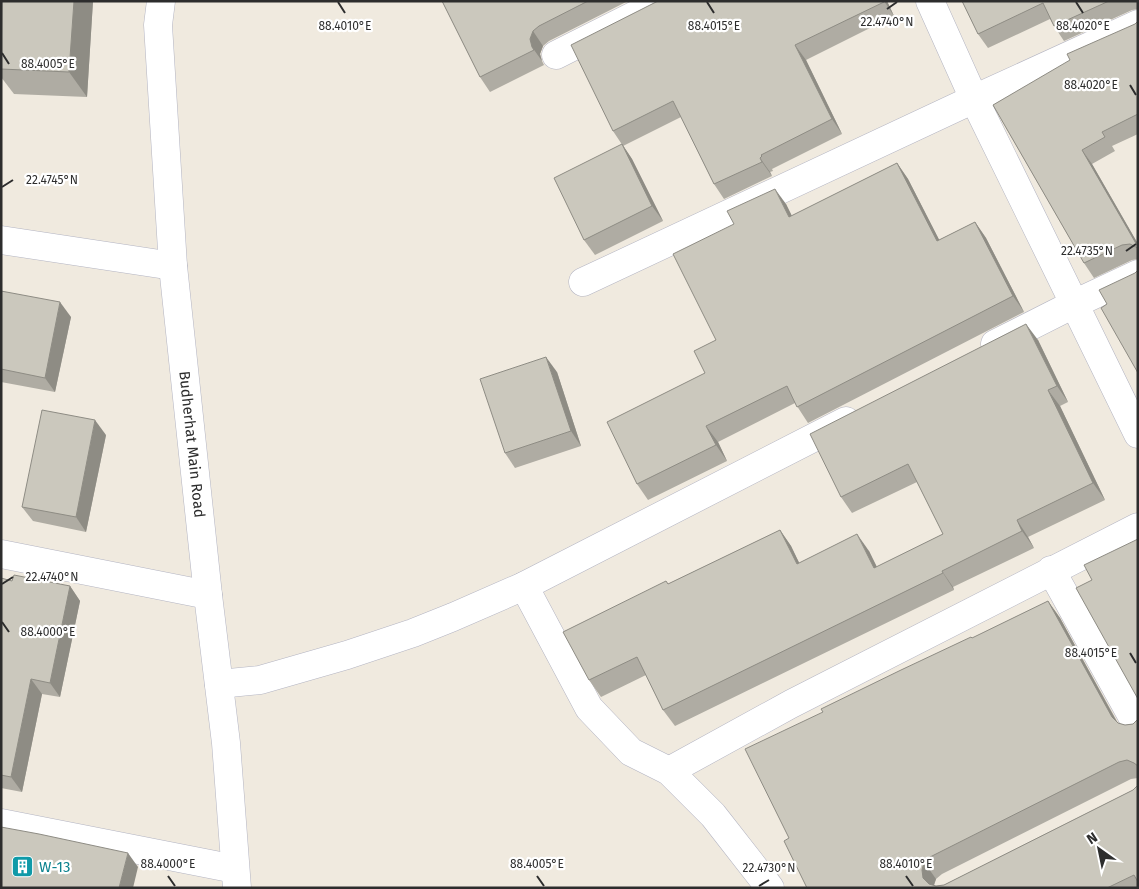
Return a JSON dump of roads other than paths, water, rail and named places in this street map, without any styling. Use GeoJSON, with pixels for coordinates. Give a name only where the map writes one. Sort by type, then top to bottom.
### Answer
{"type":"FeatureCollection","features":[{"type":"Feature","properties":{"kind":"street"},"geometry":{"type":"LineString","coordinates":[[556,55],[663,1]]}},
{"type":"Feature","properties":{"kind":"street"},"geometry":{"type":"LineString","coordinates":[[930,1],[974,99],[1138,434]]}},
{"type":"Feature","properties":{"kind":"street","name":"Budherhat Main Road"},"geometry":{"type":"LineString","coordinates":[[156,9],[173,266],[208,595],[226,743],[236,878]]}},
{"type":"Feature","properties":{"kind":"street"},"geometry":{"type":"LineString","coordinates":[[583,282],[1138,24]]}},
{"type":"Feature","properties":{"kind":"street"},"geometry":{"type":"LineString","coordinates":[[1,240],[173,266]]}},
{"type":"Feature","properties":{"kind":"street"},"geometry":{"type":"LineString","coordinates":[[978,353],[1138,274]]}},
{"type":"Feature","properties":{"kind":"street"},"geometry":{"type":"LineString","coordinates":[[219,684],[260,680],[348,655],[453,617],[524,586],[872,407]]}},
{"type":"Feature","properties":{"kind":"street"},"geometry":{"type":"LineString","coordinates":[[669,771],[791,704],[936,631],[1051,570],[1138,528]]}},
{"type":"Feature","properties":{"kind":"street"},"geometry":{"type":"LineString","coordinates":[[1,554],[208,595]]}},
{"type":"Feature","properties":{"kind":"street"},"geometry":{"type":"LineString","coordinates":[[1051,570],[1138,727]]}},
{"type":"Feature","properties":{"kind":"street"},"geometry":{"type":"LineString","coordinates":[[524,586],[589,708],[630,752],[669,771],[713,815],[770,888]]}},
{"type":"Feature","properties":{"kind":"street"},"geometry":{"type":"LineString","coordinates":[[1,823],[236,878]]}},
{"type":"Feature","properties":{"kind":"place","name":"W-13"},"geometry":{"type":"Point","coordinates":[23,867]}}]}
